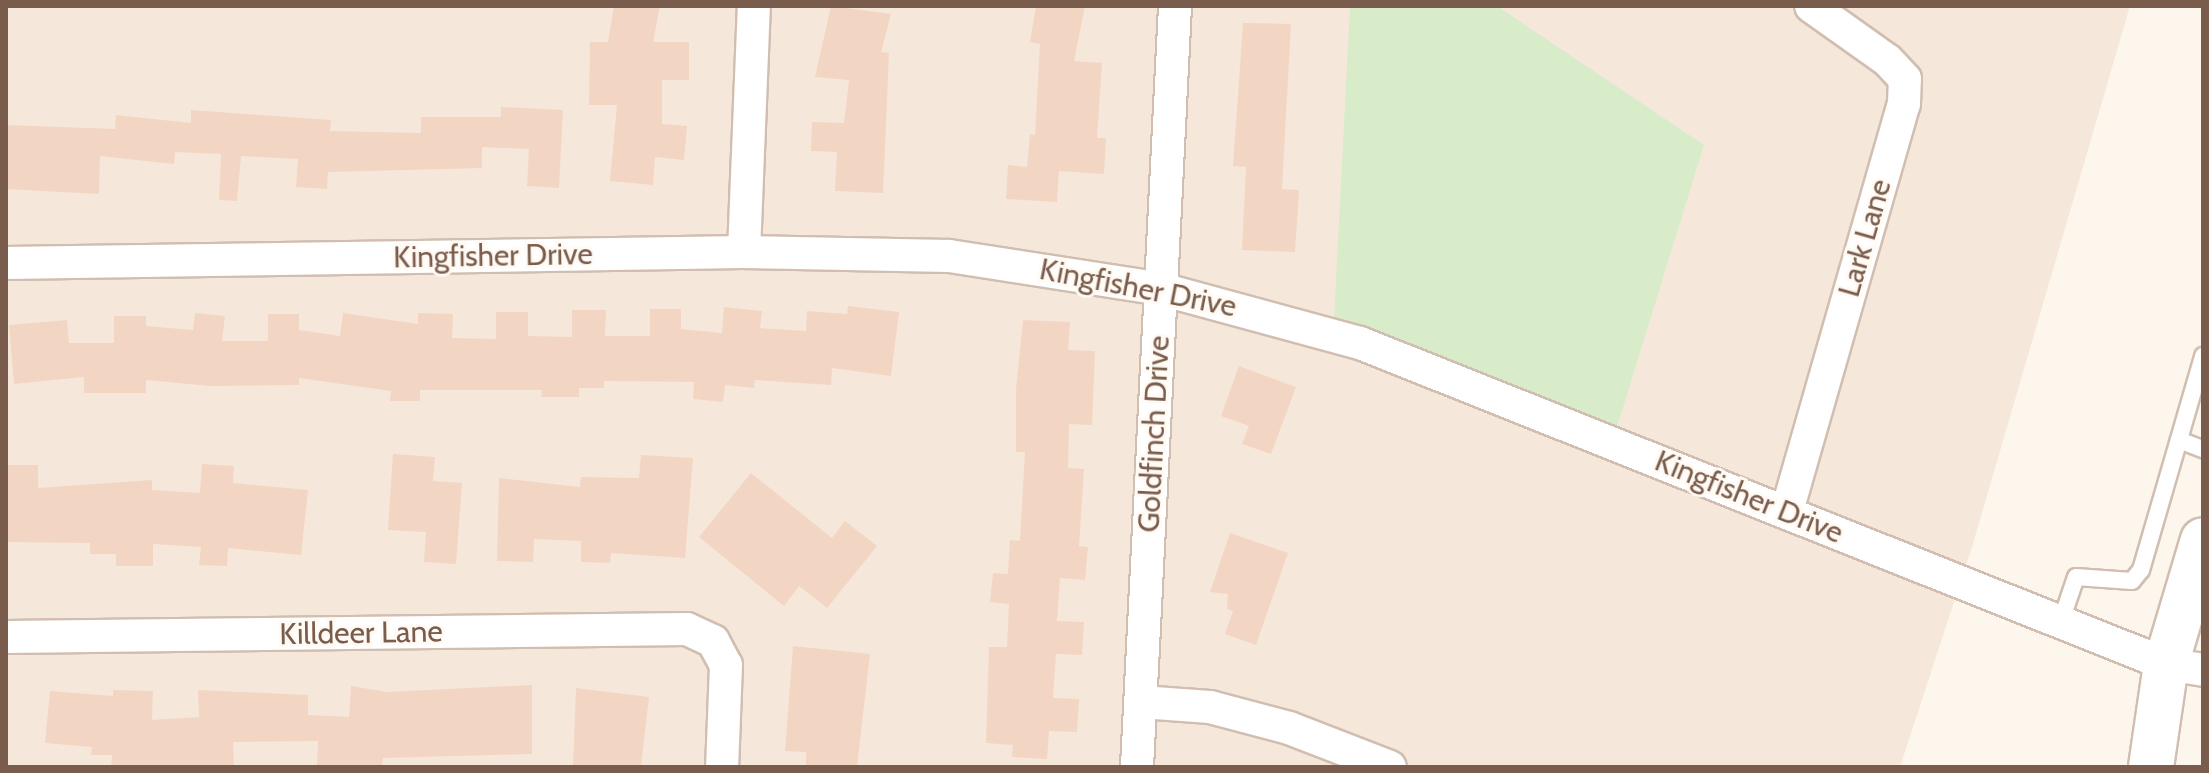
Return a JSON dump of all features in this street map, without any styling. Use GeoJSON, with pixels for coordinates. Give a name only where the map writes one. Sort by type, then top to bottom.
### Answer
{"type":"FeatureCollection","features":[{"type":"Feature","properties":{"kind":"street"},"geometry":{"type":"LineString","coordinates":[[744,252],[754,6]]}},
{"type":"Feature","properties":{"kind":"street","name":"Goldfinch Drive"},"geometry":{"type":"LineString","coordinates":[[1137,767],[1175,6]]}},
{"type":"Feature","properties":{"kind":"street","name":"Lark Lane"},"geometry":{"type":"LineString","coordinates":[[1787,511],[1904,104],[1905,79],[1887,60],[1811,6]]}},
{"type":"Feature","properties":{"kind":"street","name":"Kingfisher Drive"},"geometry":{"type":"LineString","coordinates":[[6,263],[744,252],[949,256],[1161,289],[1360,343],[2061,621],[2185,667]]}},
{"type":"Feature","properties":{"kind":"street"},"geometry":{"type":"LineString","coordinates":[[2151,767],[2185,667],[2203,540]]}},
{"type":"Feature","properties":{"kind":"street","name":"Killdeer Lane"},"geometry":{"type":"LineString","coordinates":[[6,637],[687,629],[713,641],[726,665],[722,767]]}},
{"type":"Feature","properties":{"kind":"street"},"geometry":{"type":"LineString","coordinates":[[1141,702],[1210,707],[1289,728],[1390,767]]}},
{"type":"Feature","properties":{"kind":"lane"},"geometry":{"type":"LineString","coordinates":[[2061,621],[2076,577],[2132,581],[2141,570],[2203,356]]}},
{"type":"Feature","properties":{"kind":"lane"},"geometry":{"type":"LineString","coordinates":[[2179,440],[2203,449]]}},
{"type":"Feature","properties":{"kind":"shaded area"},"geometry":{"type":"Polygon","coordinates":[[[6,6],[2130,6],[1972,547],[1900,767],[6,767],[6,6]]]}},
{"type":"Feature","properties":{"kind":"green space"},"geometry":{"type":"Polygon","coordinates":[[[1350,6],[1497,6],[1704,145],[1617,427],[1334,319],[1350,6]]]}},
{"type":"Feature","properties":{"kind":"building"},"geometry":{"type":"Polygon","coordinates":[[[614,6],[660,6],[653,42],[689,42],[689,80],[662,80],[662,124],[687,126],[684,160],[655,157],[653,185],[610,181],[617,105],[589,105],[590,42],[608,42],[614,6]]]}},
{"type":"Feature","properties":{"kind":"building"},"geometry":{"type":"Polygon","coordinates":[[[831,6],[891,14],[881,52],[889,53],[883,193],[835,191],[837,152],[811,151],[812,122],[844,123],[849,80],[815,77],[831,6]]]}},
{"type":"Feature","properties":{"kind":"building"},"geometry":{"type":"Polygon","coordinates":[[[1036,6],[1085,6],[1074,61],[1102,63],[1097,138],[1106,138],[1104,174],[1059,171],[1057,202],[1006,199],[1008,165],[1027,167],[1030,134],[1035,135],[1040,44],[1030,42],[1036,6]]]}},
{"type":"Feature","properties":{"kind":"building"},"geometry":{"type":"Polygon","coordinates":[[[1243,23],[1291,24],[1282,189],[1299,190],[1295,252],[1242,250],[1246,167],[1233,166],[1243,23]]]}},
{"type":"Feature","properties":{"kind":"building"},"geometry":{"type":"Polygon","coordinates":[[[501,107],[563,110],[559,188],[527,186],[529,149],[482,147],[482,168],[328,172],[327,189],[296,187],[298,159],[241,156],[237,201],[219,200],[221,154],[175,152],[174,164],[100,156],[99,194],[6,189],[6,125],[115,129],[116,115],[191,123],[191,110],[331,120],[330,131],[421,133],[421,117],[501,117],[501,107]]]}},
{"type":"Feature","properties":{"kind":"building"},"geometry":{"type":"Polygon","coordinates":[[[848,306],[899,312],[891,376],[832,368],[831,385],[755,380],[754,388],[725,385],[723,402],[693,399],[694,382],[604,381],[604,388],[579,388],[579,397],[541,397],[542,390],[420,390],[420,401],[390,401],[391,391],[299,378],[299,385],[210,386],[146,380],[146,393],[84,393],[84,377],[14,384],[9,325],[67,320],[69,343],[114,343],[114,316],[146,316],[146,326],[193,330],[195,313],[225,316],[222,341],[268,341],[268,314],[299,314],[299,330],[340,336],[343,313],[418,324],[418,313],[453,314],[452,338],[496,339],[496,312],[528,312],[528,336],[572,337],[572,310],[606,310],[605,336],[650,336],[650,309],[681,309],[681,329],[722,333],[724,307],[762,311],[760,328],[806,331],[807,311],[847,314],[848,306]]]}},
{"type":"Feature","properties":{"kind":"building"},"geometry":{"type":"Polygon","coordinates":[[[1023,320],[1070,322],[1068,350],[1095,351],[1092,425],[1069,424],[1068,468],[1084,469],[1079,546],[1088,547],[1085,580],[1060,578],[1057,621],[1084,622],[1082,655],[1056,654],[1053,698],[1079,699],[1077,732],[1049,731],[1047,759],[1012,757],[1013,745],[986,743],[989,647],[1007,647],[1009,604],[990,602],[993,573],[1008,574],[1010,540],[1020,541],[1025,452],[1016,452],[1016,389],[1023,320]]]}},
{"type":"Feature","properties":{"kind":"building"},"geometry":{"type":"Polygon","coordinates":[[[1239,366],[1296,387],[1271,454],[1242,444],[1249,426],[1221,416],[1239,366]]]}},
{"type":"Feature","properties":{"kind":"building"},"geometry":{"type":"Polygon","coordinates":[[[393,454],[435,457],[433,481],[462,483],[456,564],[424,562],[426,532],[388,530],[393,454]]]}},
{"type":"Feature","properties":{"kind":"building"},"geometry":{"type":"Polygon","coordinates":[[[641,455],[693,458],[685,558],[611,553],[610,563],[581,562],[581,541],[534,539],[533,562],[497,561],[499,478],[580,487],[581,477],[639,478],[641,455]]]}},
{"type":"Feature","properties":{"kind":"building"},"geometry":{"type":"Polygon","coordinates":[[[202,464],[234,466],[233,483],[308,490],[301,555],[228,548],[227,566],[199,565],[201,547],[153,544],[153,566],[116,566],[116,554],[90,554],[90,543],[8,542],[8,465],[38,465],[38,488],[152,480],[152,490],[200,493],[202,464]]]}},
{"type":"Feature","properties":{"kind":"building"},"geometry":{"type":"Polygon","coordinates":[[[751,473],[832,538],[845,521],[877,546],[827,608],[799,586],[784,606],[699,537],[751,473]]]}},
{"type":"Feature","properties":{"kind":"building"},"geometry":{"type":"Polygon","coordinates":[[[1230,533],[1288,553],[1256,645],[1225,634],[1233,611],[1227,609],[1228,594],[1210,592],[1230,533]]]}},
{"type":"Feature","properties":{"kind":"building"},"geometry":{"type":"Polygon","coordinates":[[[793,646],[870,654],[857,767],[806,767],[806,752],[785,751],[793,646]]]}},
{"type":"Feature","properties":{"kind":"building"},"geometry":{"type":"Polygon","coordinates":[[[532,685],[532,754],[383,758],[382,767],[317,767],[318,741],[233,742],[234,767],[111,767],[112,755],[91,755],[92,747],[45,743],[50,691],[113,696],[113,690],[153,691],[152,720],[199,717],[198,690],[308,695],[308,715],[349,717],[351,686],[387,692],[532,685]]]}},
{"type":"Feature","properties":{"kind":"building"},"geometry":{"type":"Polygon","coordinates":[[[576,688],[649,697],[641,767],[573,767],[576,688]]]}}]}
